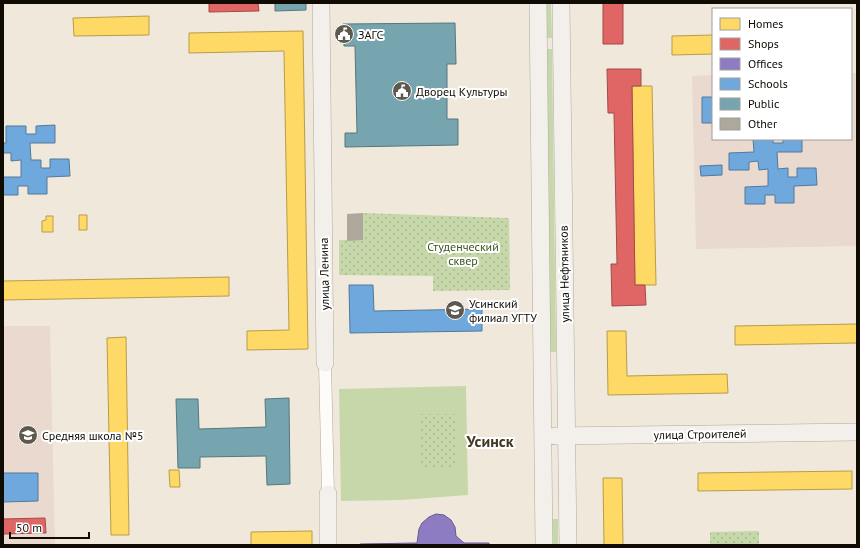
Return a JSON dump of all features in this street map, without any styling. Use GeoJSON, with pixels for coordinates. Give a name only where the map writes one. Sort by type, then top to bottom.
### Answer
{"type":"FeatureCollection","features":[{"type":"Feature","properties":{"kind":"main road","name":"улица Ленина"},"geometry":{"type":"LineString","coordinates":[[321,3],[325,363]]}},
{"type":"Feature","properties":{"kind":"main road","name":"улица Нефтяников"},"geometry":{"type":"LineString","coordinates":[[538,3],[544,545]]}},
{"type":"Feature","properties":{"kind":"main road","name":"улица Нефтяников"},"geometry":{"type":"LineString","coordinates":[[561,3],[568,545]]}},
{"type":"Feature","properties":{"kind":"main road"},"geometry":{"type":"LineString","coordinates":[[538,44],[562,44]]}},
{"type":"Feature","properties":{"kind":"main road","name":"улица Строителей"},"geometry":{"type":"LineString","coordinates":[[543,436],[857,432]]}},
{"type":"Feature","properties":{"kind":"main road","name":"улица Ленина"},"geometry":{"type":"LineString","coordinates":[[328,494],[328,545]]}},
{"type":"Feature","properties":{"kind":"street","name":"улица Ленина"},"geometry":{"type":"LineString","coordinates":[[325,363],[328,494]]}},
{"type":"Feature","properties":{"kind":"shaded area"},"geometry":{"type":"Polygon","coordinates":[[[852,73],[857,73],[857,246],[696,249],[692,76],[712,75],[712,140],[852,140],[852,73]]]}},
{"type":"Feature","properties":{"kind":"shaded area","name":"Средняя школа №5"},"geometry":{"type":"Polygon","coordinates":[[[3,326],[50,326],[55,545],[3,545],[3,326]]]}},
{"type":"Feature","properties":{"kind":"green space"},"geometry":{"type":"Polygon","coordinates":[[[545,3],[551,3],[552,38],[545,38],[545,3]]]}},
{"type":"Feature","properties":{"kind":"green space"},"geometry":{"type":"Polygon","coordinates":[[[546,49],[552,49],[556,352],[549,352],[546,49]]]}},
{"type":"Feature","properties":{"kind":"green space","name":"Студенческий сквер"},"geometry":{"type":"Polygon","coordinates":[[[363,213],[509,218],[510,290],[433,291],[433,276],[339,275],[339,240],[363,240],[363,213]]]}},
{"type":"Feature","properties":{"kind":"green space"},"geometry":{"type":"Polygon","coordinates":[[[466,386],[468,495],[401,500],[341,501],[339,389],[466,386]]]}},
{"type":"Feature","properties":{"kind":"green space"},"geometry":{"type":"Polygon","coordinates":[[[421,414],[457,414],[457,469],[420,469],[421,414]]]}},
{"type":"Feature","properties":{"kind":"green space"},"geometry":{"type":"Polygon","coordinates":[[[551,519],[558,519],[558,545],[552,545],[551,519]]]}},
{"type":"Feature","properties":{"kind":"green space"},"geometry":{"type":"Polygon","coordinates":[[[759,531],[759,545],[710,545],[710,532],[759,531]]]}},
{"type":"Feature","properties":{"kind":"building: Homes"},"geometry":{"type":"Polygon","coordinates":[[[149,16],[149,35],[74,36],[73,18],[149,16]]]}},
{"type":"Feature","properties":{"kind":"building: Homes"},"geometry":{"type":"Polygon","coordinates":[[[303,31],[308,349],[247,350],[247,331],[289,330],[284,51],[189,53],[189,33],[303,31]]]}},
{"type":"Feature","properties":{"kind":"building: Homes"},"geometry":{"type":"Polygon","coordinates":[[[712,35],[712,54],[672,55],[672,36],[712,35]]]}},
{"type":"Feature","properties":{"kind":"building: Homes"},"geometry":{"type":"Polygon","coordinates":[[[632,86],[652,86],[656,285],[635,285],[632,86]]]}},
{"type":"Feature","properties":{"kind":"building: Homes"},"geometry":{"type":"Polygon","coordinates":[[[79,215],[87,215],[87,230],[79,230],[79,215]]]}},
{"type":"Feature","properties":{"kind":"building: Homes"},"geometry":{"type":"Polygon","coordinates":[[[46,216],[53,216],[53,232],[42,232],[42,221],[46,220],[46,216]]]}},
{"type":"Feature","properties":{"kind":"building: Homes"},"geometry":{"type":"Polygon","coordinates":[[[229,277],[229,296],[3,300],[3,281],[229,277]]]}},
{"type":"Feature","properties":{"kind":"building: Homes"},"geometry":{"type":"Polygon","coordinates":[[[857,324],[857,343],[735,345],[735,326],[857,324]]]}},
{"type":"Feature","properties":{"kind":"building: Homes"},"geometry":{"type":"Polygon","coordinates":[[[607,331],[626,331],[627,376],[727,374],[728,393],[608,395],[607,331]]]}},
{"type":"Feature","properties":{"kind":"building: Homes"},"geometry":{"type":"Polygon","coordinates":[[[126,337],[129,535],[111,535],[107,338],[126,337]]]}},
{"type":"Feature","properties":{"kind":"building: Homes"},"geometry":{"type":"Polygon","coordinates":[[[169,470],[179,470],[180,487],[170,487],[169,470]]]}},
{"type":"Feature","properties":{"kind":"building: Homes"},"geometry":{"type":"Polygon","coordinates":[[[852,471],[852,489],[698,491],[698,473],[852,471]]]}},
{"type":"Feature","properties":{"kind":"building: Homes"},"geometry":{"type":"Polygon","coordinates":[[[603,478],[622,478],[623,545],[604,545],[603,478]]]}},
{"type":"Feature","properties":{"kind":"building: Homes"},"geometry":{"type":"Polygon","coordinates":[[[312,531],[312,545],[251,545],[251,532],[312,531]]]}},
{"type":"Feature","properties":{"kind":"building: Shops"},"geometry":{"type":"Polygon","coordinates":[[[209,3],[258,3],[259,11],[209,12],[209,3]]]}},
{"type":"Feature","properties":{"kind":"building: Shops"},"geometry":{"type":"Polygon","coordinates":[[[603,3],[623,3],[623,44],[603,44],[603,3]]]}},
{"type":"Feature","properties":{"kind":"building: Shops"},"geometry":{"type":"Polygon","coordinates":[[[607,69],[641,69],[641,86],[632,86],[635,285],[645,285],[646,305],[612,306],[611,264],[617,264],[614,113],[608,113],[607,69]]]}},
{"type":"Feature","properties":{"kind":"building: Shops"},"geometry":{"type":"Polygon","coordinates":[[[45,518],[46,533],[3,534],[3,519],[45,518]]]}},
{"type":"Feature","properties":{"kind":"building: Offices"},"geometry":{"type":"Polygon","coordinates":[[[436,514],[444,515],[451,520],[455,527],[456,536],[464,543],[489,543],[489,545],[360,545],[417,543],[419,529],[422,523],[429,517],[436,514]]]}},
{"type":"Feature","properties":{"kind":"building: Schools"},"geometry":{"type":"Polygon","coordinates":[[[702,97],[712,97],[712,123],[702,123],[702,97]]]}},
{"type":"Feature","properties":{"kind":"building: Schools"},"geometry":{"type":"Polygon","coordinates":[[[55,125],[55,143],[30,143],[31,160],[41,160],[41,168],[50,168],[50,159],[69,159],[70,176],[47,177],[47,194],[28,194],[28,186],[18,186],[18,195],[3,195],[3,177],[21,177],[21,160],[11,161],[11,153],[3,153],[3,143],[6,143],[6,126],[26,126],[26,134],[36,134],[36,126],[55,125]]]}},
{"type":"Feature","properties":{"kind":"building: Schools"},"geometry":{"type":"Polygon","coordinates":[[[753,140],[773,140],[773,143],[783,143],[783,140],[802,140],[802,152],[777,152],[778,169],[788,168],[788,177],[797,177],[797,168],[816,168],[817,185],[794,186],[794,203],[775,203],[775,195],[765,195],[765,204],[745,204],[745,187],[768,186],[768,169],[759,170],[758,161],[749,162],[749,170],[729,170],[729,153],[754,152],[753,140]]]}},
{"type":"Feature","properties":{"kind":"building: Schools"},"geometry":{"type":"Polygon","coordinates":[[[722,165],[722,175],[701,176],[700,166],[722,165]]]}},
{"type":"Feature","properties":{"kind":"building: Schools","name":"Усинский филиал УГТУ"},"geometry":{"type":"Polygon","coordinates":[[[349,285],[373,285],[374,311],[482,309],[482,331],[350,333],[349,285]]]}},
{"type":"Feature","properties":{"kind":"building: Schools"},"geometry":{"type":"Polygon","coordinates":[[[3,473],[38,473],[38,501],[3,502],[3,473]]]}},
{"type":"Feature","properties":{"kind":"building: Public"},"geometry":{"type":"Polygon","coordinates":[[[275,3],[306,3],[306,10],[275,11],[275,3]]]}},
{"type":"Feature","properties":{"kind":"building: Public","name":"Дворец Культуры"},"geometry":{"type":"Polygon","coordinates":[[[455,23],[456,64],[447,64],[447,119],[458,119],[458,145],[345,147],[345,133],[357,133],[355,46],[344,46],[343,24],[455,23]]]}},
{"type":"Feature","properties":{"kind":"building: Public"},"geometry":{"type":"Polygon","coordinates":[[[289,398],[290,484],[267,485],[266,456],[200,457],[200,468],[178,468],[176,399],[198,399],[199,429],[266,427],[265,399],[289,398]]]}},
{"type":"Feature","properties":{"kind":"building: Other"},"geometry":{"type":"Polygon","coordinates":[[[363,213],[363,240],[347,241],[347,214],[363,213]]]}},
{"type":"Feature","properties":{"kind":"place","name":"ЗАГС"},"geometry":{"type":"Point","coordinates":[344,34]}},
{"type":"Feature","properties":{"kind":"place","name":"Дворец Культуры"},"geometry":{"type":"Point","coordinates":[402,91]}},
{"type":"Feature","properties":{"kind":"place","name":"Усинский филиал УГТУ"},"geometry":{"type":"Point","coordinates":[455,310]}},
{"type":"Feature","properties":{"kind":"place","name":"Средняя школа №5"},"geometry":{"type":"Point","coordinates":[28,435]}},
{"type":"Feature","properties":{"kind":"district","name":"Усинск"},"geometry":{"type":"Point","coordinates":[490,441]}}]}
